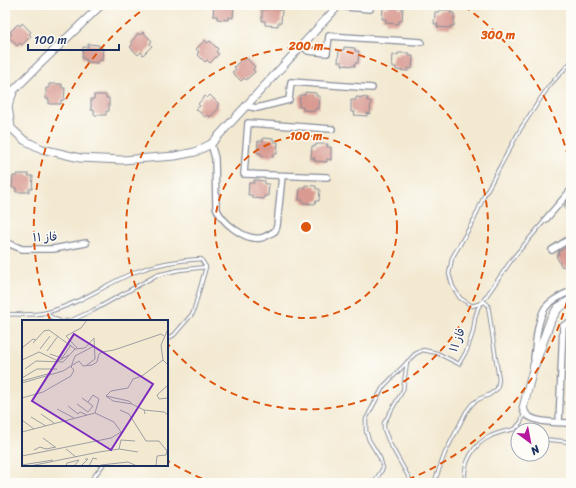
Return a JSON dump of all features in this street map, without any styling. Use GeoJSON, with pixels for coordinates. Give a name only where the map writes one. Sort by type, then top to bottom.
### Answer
{"type":"FeatureCollection","features":[{"type":"Feature","properties":{"kind":"main road"},"geometry":{"type":"LineString","coordinates":[[534,366],[551,319],[558,308],[571,300]]}},
{"type":"Feature","properties":{"kind":"street"},"geometry":{"type":"LineString","coordinates":[[101,5],[14,90],[8,106],[11,128],[24,140],[42,149],[80,158],[122,160],[176,156],[195,152],[211,144],[339,5]]}},
{"type":"Feature","properties":{"kind":"street"},"geometry":{"type":"LineString","coordinates":[[344,5],[346,7],[370,9],[370,5]]}},
{"type":"Feature","properties":{"kind":"street"},"geometry":{"type":"LineString","coordinates":[[302,45],[308,51],[327,53],[329,36],[421,42]]}},
{"type":"Feature","properties":{"kind":"street"},"geometry":{"type":"LineString","coordinates":[[246,106],[257,108],[289,100],[291,82],[372,88]]}},
{"type":"Feature","properties":{"kind":"street"},"geometry":{"type":"LineString","coordinates":[[327,177],[244,174],[248,123],[332,129]]}},
{"type":"Feature","properties":{"kind":"street"},"geometry":{"type":"LineString","coordinates":[[211,144],[215,158],[216,207],[218,214],[234,229],[250,237],[260,238],[275,231],[277,226],[282,176]]}},
{"type":"Feature","properties":{"kind":"street"},"geometry":{"type":"LineString","coordinates":[[546,219],[571,190]]}},
{"type":"Feature","properties":{"kind":"street"},"geometry":{"type":"LineString","coordinates":[[552,250],[571,238]]}},
{"type":"Feature","properties":{"kind":"street","name":"فاز ۱۱"},"geometry":{"type":"LineString","coordinates":[[5,242],[22,249],[53,249],[86,243]]}},
{"type":"Feature","properties":{"kind":"street"},"geometry":{"type":"LineString","coordinates":[[571,291],[558,297],[545,308],[536,336],[534,366],[523,408],[525,413],[534,420],[571,423]]}},
{"type":"Feature","properties":{"kind":"street"},"geometry":{"type":"LineString","coordinates":[[559,422],[563,326],[571,322]]}},
{"type":"Feature","properties":{"kind":"lane"},"geometry":{"type":"LineString","coordinates":[[434,483],[444,453],[466,412],[472,404],[479,399],[490,395],[497,389],[499,380],[488,305],[485,302],[472,306],[460,298],[453,286],[449,274],[452,258],[474,220],[484,196],[521,128],[549,86],[571,62]]}},
{"type":"Feature","properties":{"kind":"lane","name":"فاز ۱۱"},"geometry":{"type":"LineString","coordinates":[[374,483],[383,468],[380,458],[369,440],[366,431],[366,419],[383,387],[408,360],[415,354],[424,350],[437,353],[459,364],[467,350],[473,332],[475,318],[481,304],[513,258],[546,219]]}},
{"type":"Feature","properties":{"kind":"lane"},"geometry":{"type":"LineString","coordinates":[[5,314],[46,313],[85,297],[134,272],[154,265],[182,260],[201,259],[206,267],[193,313],[174,335],[168,338]]}},
{"type":"Feature","properties":{"kind":"lane"},"geometry":{"type":"LineString","coordinates":[[69,320],[84,315],[157,276],[179,270],[206,267]]}},
{"type":"Feature","properties":{"kind":"lane"},"geometry":{"type":"LineString","coordinates":[[46,313],[57,320]]}},
{"type":"Feature","properties":{"kind":"lane"},"geometry":{"type":"LineString","coordinates":[[408,360],[403,390],[384,423],[384,429],[389,442],[412,483]]}},
{"type":"Feature","properties":{"kind":"lane"},"geometry":{"type":"LineString","coordinates":[[521,422],[525,413]]}},
{"type":"Feature","properties":{"kind":"lane"},"geometry":{"type":"LineString","coordinates":[[466,483],[467,463],[474,449],[491,435],[502,431],[510,430]]}},
{"type":"Feature","properties":{"kind":"lane"},"geometry":{"type":"LineString","coordinates":[[550,440],[571,442]]}},
{"type":"Feature","properties":{"kind":"lane"},"geometry":{"type":"LineString","coordinates":[[89,483],[102,466]]}},
{"type":"Feature","properties":{"kind":"building"},"geometry":{"type":"Polygon","coordinates":[[[214,5],[234,5],[233,18],[229,17],[229,20],[217,19],[217,16],[213,16],[214,5]]]}},
{"type":"Feature","properties":{"kind":"building"},"geometry":{"type":"Polygon","coordinates":[[[388,5],[399,5],[399,8],[403,8],[402,21],[399,21],[398,24],[386,23],[386,19],[382,19],[383,7],[388,8],[388,5]]]}},
{"type":"Feature","properties":{"kind":"building"},"geometry":{"type":"Polygon","coordinates":[[[267,7],[278,7],[278,10],[282,10],[281,23],[278,23],[278,26],[265,25],[265,21],[262,21],[262,9],[267,10],[267,7]]]}},
{"type":"Feature","properties":{"kind":"building"},"geometry":{"type":"Polygon","coordinates":[[[439,10],[451,10],[450,13],[454,13],[454,26],[450,26],[450,28],[437,27],[438,24],[434,24],[435,12],[439,12],[439,10]]]}},
{"type":"Feature","properties":{"kind":"building"},"geometry":{"type":"Polygon","coordinates":[[[22,23],[31,32],[29,34],[31,36],[22,45],[20,43],[17,46],[9,37],[12,34],[10,32],[18,24],[20,26],[22,23]]]}},
{"type":"Feature","properties":{"kind":"building"},"geometry":{"type":"Polygon","coordinates":[[[143,32],[152,41],[150,44],[152,46],[143,55],[141,52],[138,55],[130,47],[133,44],[131,42],[138,33],[140,35],[143,32]]]}},
{"type":"Feature","properties":{"kind":"building"},"geometry":{"type":"Polygon","coordinates":[[[205,40],[207,43],[210,41],[218,49],[216,52],[219,54],[210,63],[207,60],[205,62],[197,54],[199,52],[196,49],[205,40]]]}},
{"type":"Feature","properties":{"kind":"building"},"geometry":{"type":"Polygon","coordinates":[[[88,44],[99,45],[99,48],[103,48],[102,61],[99,60],[98,63],[86,62],[86,59],[82,59],[83,47],[88,47],[88,44]]]}},
{"type":"Feature","properties":{"kind":"building"},"geometry":{"type":"Polygon","coordinates":[[[344,47],[355,48],[355,51],[359,51],[358,63],[355,63],[355,66],[342,65],[342,62],[338,62],[339,50],[344,50],[344,47]]]}},
{"type":"Feature","properties":{"kind":"building"},"geometry":{"type":"Polygon","coordinates":[[[398,53],[409,53],[409,56],[413,56],[412,69],[408,68],[408,71],[396,70],[396,67],[392,67],[393,55],[398,55],[398,53]]]}},
{"type":"Feature","properties":{"kind":"building"},"geometry":{"type":"Polygon","coordinates":[[[246,58],[255,67],[253,69],[255,72],[246,80],[244,78],[241,81],[232,72],[236,69],[234,67],[242,59],[244,61],[246,58]]]}},
{"type":"Feature","properties":{"kind":"building"},"geometry":{"type":"Polygon","coordinates":[[[49,84],[62,84],[62,88],[65,88],[64,100],[61,100],[61,104],[49,104],[49,99],[46,99],[46,88],[49,88],[49,84]]]}},
{"type":"Feature","properties":{"kind":"building"},"geometry":{"type":"Polygon","coordinates":[[[305,92],[316,93],[316,96],[320,96],[319,109],[316,108],[315,111],[303,110],[303,107],[299,107],[300,95],[305,95],[305,92]]]}},
{"type":"Feature","properties":{"kind":"building"},"geometry":{"type":"Polygon","coordinates":[[[94,95],[106,95],[106,98],[109,98],[109,111],[106,111],[106,115],[94,115],[94,110],[91,110],[91,99],[94,99],[94,95]]]}},
{"type":"Feature","properties":{"kind":"building"},"geometry":{"type":"Polygon","coordinates":[[[210,95],[219,104],[217,106],[219,108],[210,117],[208,115],[205,117],[196,109],[200,106],[198,104],[205,96],[207,98],[210,95]]]}},
{"type":"Feature","properties":{"kind":"building"},"geometry":{"type":"Polygon","coordinates":[[[356,97],[368,98],[367,101],[371,101],[370,114],[367,113],[367,116],[354,115],[355,112],[351,112],[351,100],[356,100],[356,97]]]}},
{"type":"Feature","properties":{"kind":"building"},"geometry":{"type":"Polygon","coordinates":[[[263,138],[274,139],[274,142],[278,142],[277,154],[273,154],[273,157],[261,156],[261,153],[257,153],[258,141],[263,141],[263,138]]]}},
{"type":"Feature","properties":{"kind":"building"},"geometry":{"type":"Polygon","coordinates":[[[316,144],[328,144],[327,147],[331,147],[331,160],[327,159],[327,162],[314,161],[315,158],[311,158],[312,146],[316,146],[316,144]]]}},
{"type":"Feature","properties":{"kind":"building"},"geometry":{"type":"Polygon","coordinates":[[[17,174],[29,174],[28,176],[33,176],[32,189],[29,189],[29,192],[16,192],[16,188],[12,188],[13,176],[17,176],[17,174]]]}},
{"type":"Feature","properties":{"kind":"building"},"geometry":{"type":"Polygon","coordinates":[[[254,180],[265,181],[265,184],[269,184],[268,196],[264,196],[264,199],[252,198],[252,195],[248,195],[249,183],[254,183],[254,180]]]}},
{"type":"Feature","properties":{"kind":"building"},"geometry":{"type":"Polygon","coordinates":[[[305,185],[316,186],[316,189],[320,189],[319,201],[316,201],[315,204],[303,203],[303,200],[299,200],[300,188],[305,188],[305,185]]]}},
{"type":"Feature","properties":{"kind":"building"},"geometry":{"type":"Polygon","coordinates":[[[570,246],[571,265],[566,268],[564,266],[562,267],[556,256],[559,254],[558,252],[570,246]]]}}]}
